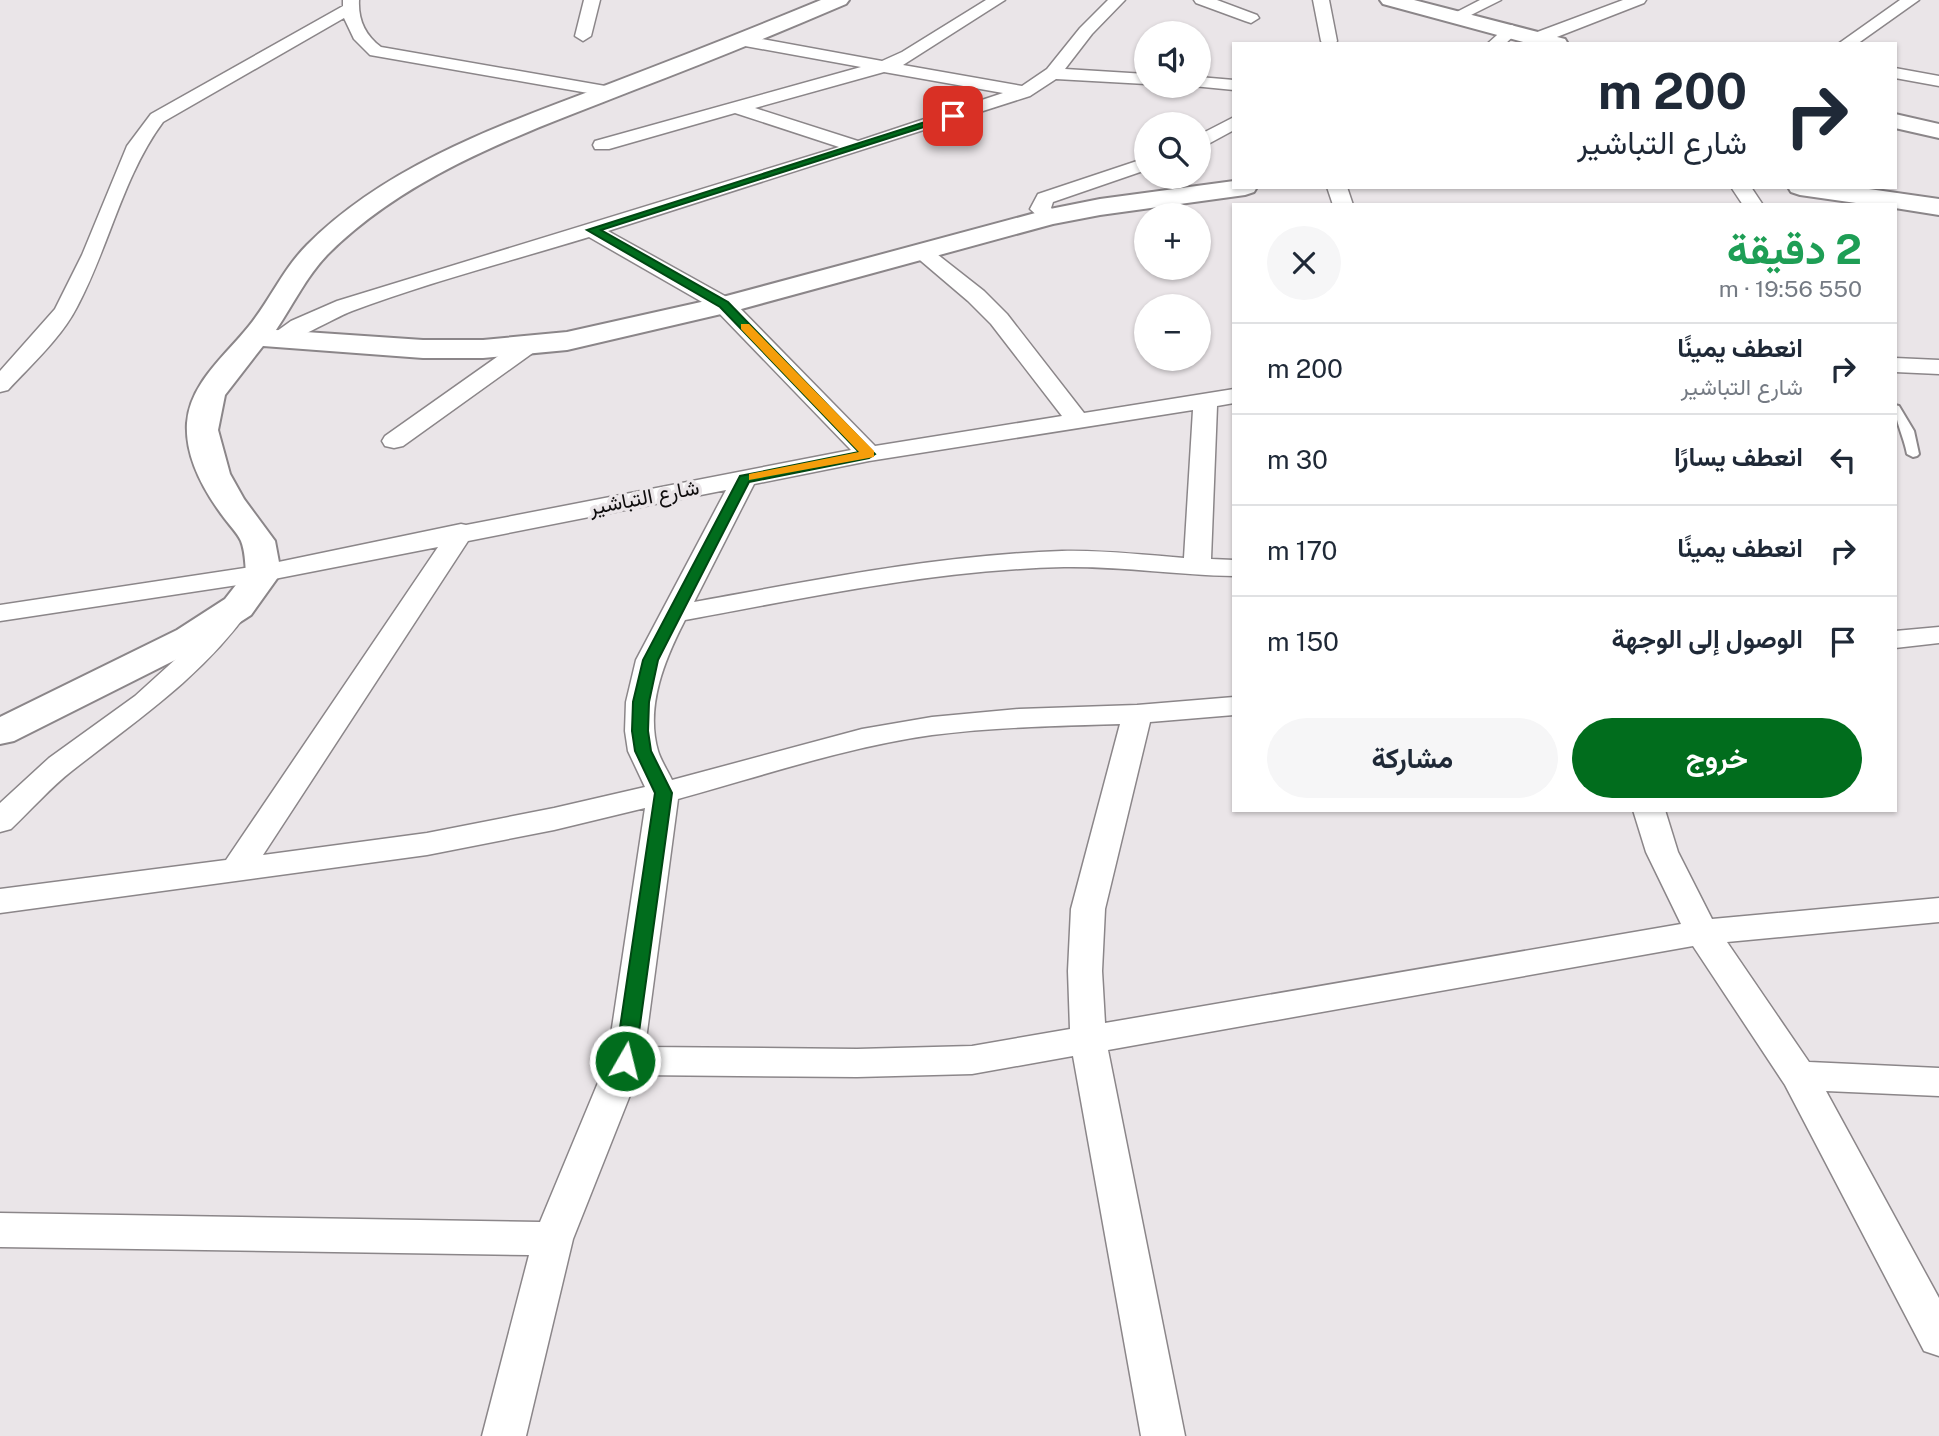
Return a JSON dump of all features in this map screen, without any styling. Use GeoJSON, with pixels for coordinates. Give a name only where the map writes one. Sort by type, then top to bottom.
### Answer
{"type":"FeatureCollection","features":[{"type":"Feature","properties":{"kind":"street"},"geometry":{"type":"LineString","coordinates":[[583,36],[592,0]]}},
{"type":"Feature","properties":{"kind":"street"},"geometry":{"type":"LineString","coordinates":[[267,338],[273,314],[298,271],[318,249],[375,203],[425,173],[490,141],[745,41],[839,0]]}},
{"type":"Feature","properties":{"kind":"street"},"geometry":{"type":"LineString","coordinates":[[602,145],[884,66],[908,56],[997,0]]}},
{"type":"Feature","properties":{"kind":"street"},"geometry":{"type":"LineString","coordinates":[[0,821],[60,765],[145,702],[209,644],[264,573],[259,543],[228,500],[212,468],[202,438],[205,405],[212,390],[267,338],[345,306],[858,147],[1024,92],[1047,81],[1086,32],[1117,0]]}},
{"type":"Feature","properties":{"kind":"street"},"geometry":{"type":"LineString","coordinates":[[1202,0],[1251,18]]}},
{"type":"Feature","properties":{"kind":"street"},"geometry":{"type":"LineString","coordinates":[[1321,0],[1329,41]]}},
{"type":"Feature","properties":{"kind":"street"},"geometry":{"type":"LineString","coordinates":[[1390,0],[1457,16],[1504,37],[1547,41],[1637,0]]}},
{"type":"Feature","properties":{"kind":"street"},"geometry":{"type":"LineString","coordinates":[[1457,16],[1493,0]]}},
{"type":"Feature","properties":{"kind":"street"},"geometry":{"type":"LineString","coordinates":[[1849,42],[1911,0]]}},
{"type":"Feature","properties":{"kind":"street"},"geometry":{"type":"LineString","coordinates":[[0,385],[65,310],[92,255],[136,146],[157,118],[350,5],[360,39],[376,51],[611,92]]}},
{"type":"Feature","properties":{"kind":"street"},"geometry":{"type":"LineString","coordinates":[[745,41],[1024,92]]}},
{"type":"Feature","properties":{"kind":"street"},"geometry":{"type":"LineString","coordinates":[[1897,73],[1939,81]]}},
{"type":"Feature","properties":{"kind":"street"},"geometry":{"type":"LineString","coordinates":[[1054,74],[1134,78]]}},
{"type":"Feature","properties":{"kind":"street"},"geometry":{"type":"LineString","coordinates":[[1211,83],[1232,85]]}},
{"type":"Feature","properties":{"kind":"street"},"geometry":{"type":"LineString","coordinates":[[737,108],[858,147]]}},
{"type":"Feature","properties":{"kind":"street"},"geometry":{"type":"LineString","coordinates":[[1897,121],[1939,131]]}},
{"type":"Feature","properties":{"kind":"street"},"geometry":{"type":"LineString","coordinates":[[1211,136],[1232,123]]}},
{"type":"Feature","properties":{"kind":"street"},"geometry":{"type":"LineString","coordinates":[[1050,217],[1040,209],[1045,198],[1134,168]]}},
{"type":"Feature","properties":{"kind":"street"},"geometry":{"type":"LineString","coordinates":[[267,338],[423,349],[526,346],[618,331],[724,305],[1050,217],[1100,206],[1232,189]]}},
{"type":"Feature","properties":{"kind":"street"},"geometry":{"type":"LineString","coordinates":[[1814,189],[1939,207]]}},
{"type":"Feature","properties":{"kind":"street"},"geometry":{"type":"LineString","coordinates":[[592,230],[724,305],[869,454]]}},
{"type":"Feature","properties":{"kind":"street"},"geometry":{"type":"LineString","coordinates":[[921,251],[976,296],[999,319],[1077,421]]}},
{"type":"Feature","properties":{"kind":"street"},"geometry":{"type":"LineString","coordinates":[[394,441],[526,346]]}},
{"type":"Feature","properties":{"kind":"street"},"geometry":{"type":"LineString","coordinates":[[1897,365],[1939,368]]}},
{"type":"Feature","properties":{"kind":"street","name":"شارع التباشير"},"geometry":{"type":"LineString","coordinates":[[0,613],[264,573],[461,532],[869,454],[1232,396]]}},
{"type":"Feature","properties":{"kind":"street"},"geometry":{"type":"LineString","coordinates":[[1197,567],[1205,400]]}},
{"type":"Feature","properties":{"kind":"street"},"geometry":{"type":"LineString","coordinates":[[504,1436],[553,1239],[625,1061],[663,793],[643,751],[640,731],[641,702],[650,660],[744,479]]}},
{"type":"Feature","properties":{"kind":"street"},"geometry":{"type":"LineString","coordinates":[[236,870],[461,532]]}},
{"type":"Feature","properties":{"kind":"street"},"geometry":{"type":"LineString","coordinates":[[673,614],[878,578],[1015,561],[1067,559],[1232,568]]}},
{"type":"Feature","properties":{"kind":"street"},"geometry":{"type":"LineString","coordinates":[[0,732],[190,638],[239,607]]}},
{"type":"Feature","properties":{"kind":"street"},"geometry":{"type":"LineString","coordinates":[[1897,640],[1939,635]]}},
{"type":"Feature","properties":{"kind":"street"},"geometry":{"type":"LineString","coordinates":[[0,901],[427,844],[554,819],[663,793],[862,739],[932,726],[1019,718],[1137,714],[1232,706]]}},
{"type":"Feature","properties":{"kind":"street"},"geometry":{"type":"LineString","coordinates":[[1137,714],[1088,909],[1084,971],[1088,1042],[1163,1436]]}},
{"type":"Feature","properties":{"kind":"street"},"geometry":{"type":"LineString","coordinates":[[1650,812],[1662,852],[1702,932],[1799,1076],[1939,1338]]}},
{"type":"Feature","properties":{"kind":"street"},"geometry":{"type":"LineString","coordinates":[[625,1061],[857,1063],[972,1060],[1088,1042],[1702,932],[1939,910]]}},
{"type":"Feature","properties":{"kind":"street"},"geometry":{"type":"LineString","coordinates":[[1799,1076],[1939,1082]]}},
{"type":"Feature","properties":{"kind":"street"},"geometry":{"type":"LineString","coordinates":[[0,1230],[553,1239]]}},
{"type":"Feature","properties":{"kind":"lane"},"geometry":{"type":"LineString","coordinates":[[1897,412],[1908,432],[1913,454]]}},
{"type":"Feature","properties":{"kind":"slow traffic"},"geometry":{"type":"LineString","coordinates":[[745,326],[869,454],[753,477]]}},
{"type":"Feature","properties":{"kind":"route"},"geometry":{"type":"LineString","coordinates":[[625,1061],[663,793],[643,751],[640,731],[641,702],[650,660],[744,479],[869,454],[724,305],[592,230],[953,116]]}}]}
